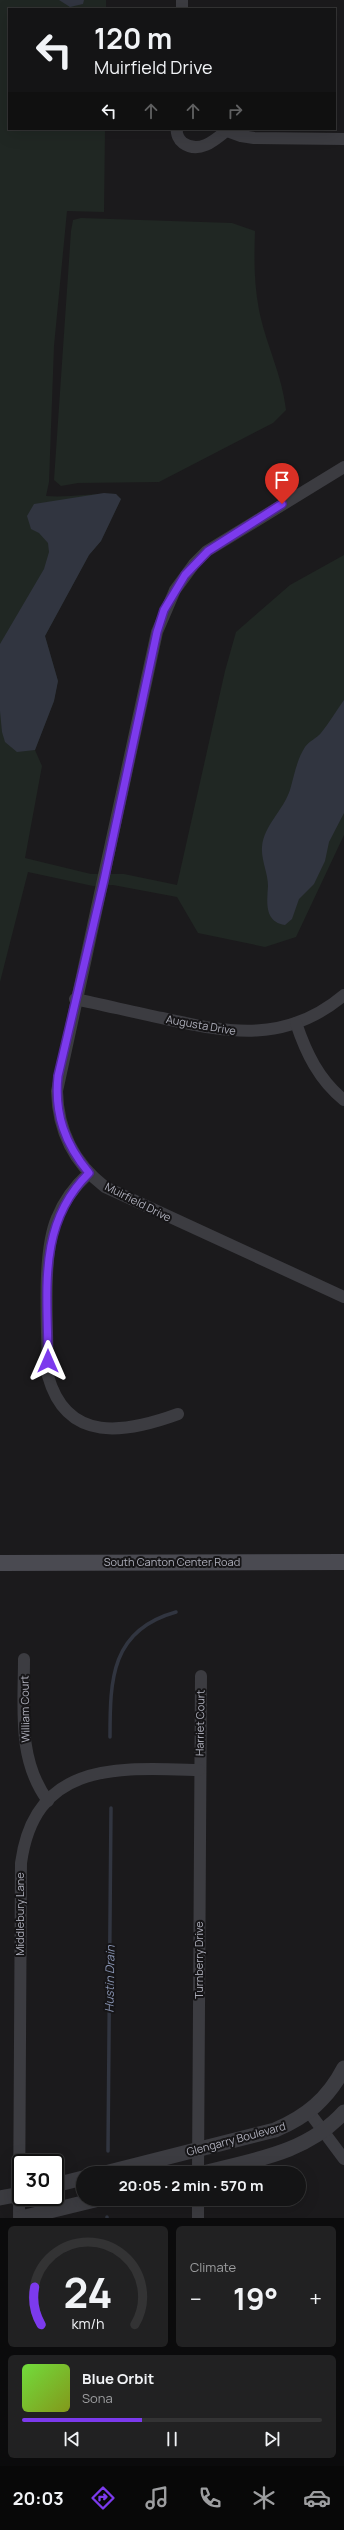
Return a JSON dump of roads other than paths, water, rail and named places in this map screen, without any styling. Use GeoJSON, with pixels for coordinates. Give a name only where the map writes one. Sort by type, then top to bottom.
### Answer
{"type":"FeatureCollection","features":[{"type":"Feature","properties":{"kind":"main road","name":"South Canton Center Road"},"geometry":{"type":"LineString","coordinates":[[0,1563],[344,1562]]}},
{"type":"Feature","properties":{"kind":"street"},"geometry":{"type":"LineString","coordinates":[[176,130],[181,142],[189,146],[200,147],[209,144],[224,130],[254,138],[344,139]]}},
{"type":"Feature","properties":{"kind":"street","name":"Muirfield Drive"},"geometry":{"type":"LineString","coordinates":[[344,467],[208,551],[185,575],[164,610],[157,632],[104,880],[58,1076],[57,1103],[66,1140],[89,1173],[105,1187],[122,1197],[344,1296]]}},
{"type":"Feature","properties":{"kind":"street","name":"Augusta Drive"},"geometry":{"type":"LineString","coordinates":[[75,999],[226,1031],[263,1031],[296,1023],[320,1012],[344,996]]}},
{"type":"Feature","properties":{"kind":"street"},"geometry":{"type":"LineString","coordinates":[[296,1023],[312,1062],[325,1082],[344,1100]]}},
{"type":"Feature","properties":{"kind":"street"},"geometry":{"type":"LineString","coordinates":[[89,1173],[66,1201],[57,1218],[51,1237],[48,1258],[48,1376],[51,1389],[59,1403],[70,1414],[96,1428],[111,1430],[128,1429],[148,1425],[178,1414]]}},
{"type":"Feature","properties":{"kind":"street","name":"William Court"},"geometry":{"type":"LineString","coordinates":[[24,1659],[24,1740],[26,1756],[34,1779],[48,1801]]}},
{"type":"Feature","properties":{"kind":"street","name":"Harriet Court"},"geometry":{"type":"LineString","coordinates":[[199,1770],[201,1676]]}},
{"type":"Feature","properties":{"kind":"street","name":"Middlebury Lane"},"geometry":{"type":"LineString","coordinates":[[20,2154],[21,1864],[28,1832],[48,1801],[77,1780],[109,1770],[199,1770]]}},
{"type":"Feature","properties":{"kind":"street","name":"Turnberry Drive"},"geometry":{"type":"LineString","coordinates":[[198,2166],[199,1770]]}},
{"type":"Feature","properties":{"kind":"street","name":"Glengarry Boulevard"},"geometry":{"type":"LineString","coordinates":[[133,2166],[275,2130],[296,2121],[323,2100],[344,2068]]}},
{"type":"Feature","properties":{"kind":"street"},"geometry":{"type":"LineString","coordinates":[[309,2112],[344,2159]]}},
{"type":"Feature","properties":{"kind":"street"},"geometry":{"type":"LineString","coordinates":[[231,2166],[280,2154],[324,2131],[344,2112]]}},
{"type":"Feature","properties":{"kind":"street"},"geometry":{"type":"LineString","coordinates":[[64,2183],[76,2180]]}},
{"type":"Feature","properties":{"kind":"street"},"geometry":{"type":"LineString","coordinates":[[0,2198],[12,2196]]}},
{"type":"Feature","properties":{"kind":"street"},"geometry":{"type":"LineString","coordinates":[[20,2218],[76,2205]]}},
{"type":"Feature","properties":{"kind":"street","name":"Middlebury Lane"},"geometry":{"type":"LineString","coordinates":[[20,2206],[20,2218]]}},
{"type":"Feature","properties":{"kind":"street"},"geometry":{"type":"LineString","coordinates":[[198,2206],[198,2218]]}},
{"type":"Feature","properties":{"kind":"waterway","name":"Hustin Drain"},"geometry":{"type":"LineString","coordinates":[[110,1737],[111,1696],[114,1677],[119,1660],[127,1644],[138,1631],[155,1620],[176,1612]]}},
{"type":"Feature","properties":{"kind":"waterway","name":"Hustin Drain"},"geometry":{"type":"LineString","coordinates":[[108,2151],[111,1808]]}}]}
